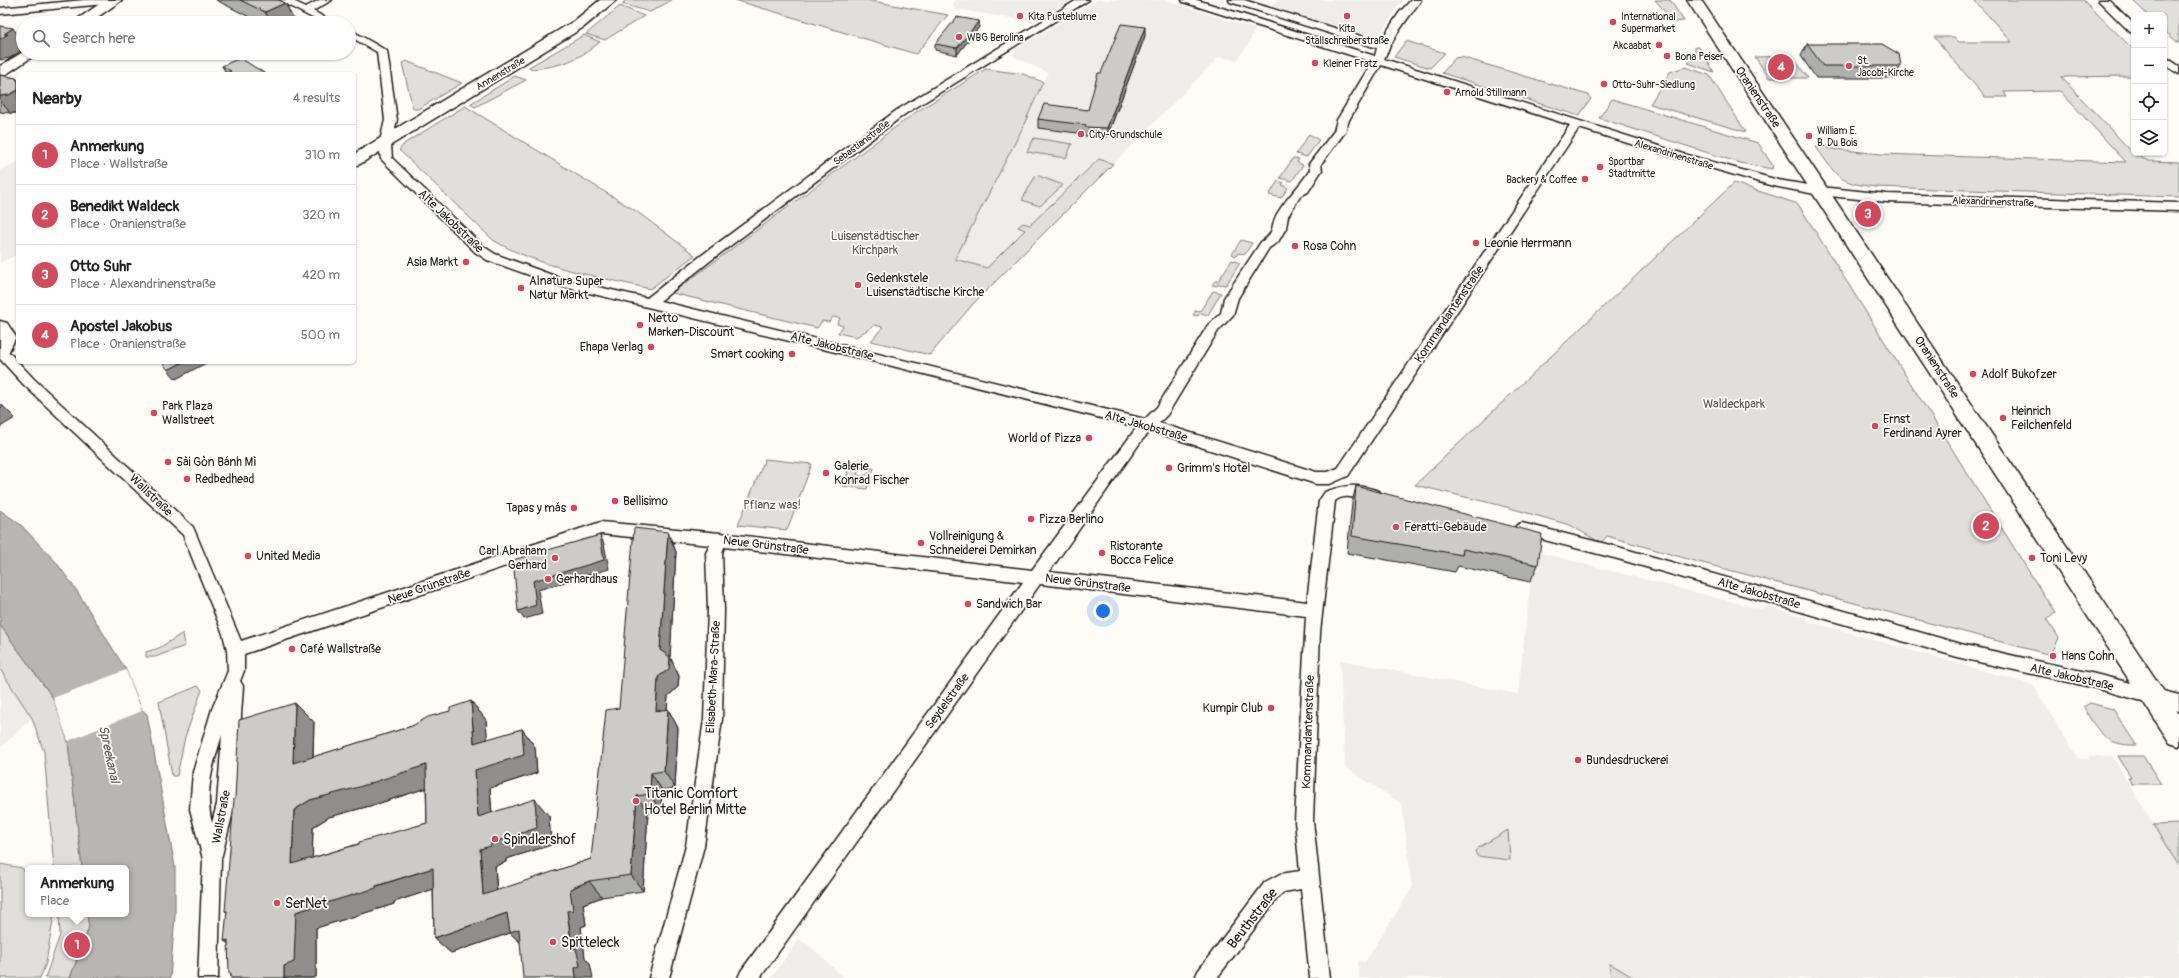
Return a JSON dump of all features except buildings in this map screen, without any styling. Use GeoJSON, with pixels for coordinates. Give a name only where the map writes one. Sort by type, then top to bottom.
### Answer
{"type":"FeatureCollection","features":[{"type":"Feature","properties":{"kind":"main road"},"geometry":{"type":"LineString","coordinates":[[90,16],[115,0]]}},
{"type":"Feature","properties":{"kind":"main road","name":"Annenstraße"},"geometry":{"type":"LineString","coordinates":[[356,160],[579,24],[609,0]]}},
{"type":"Feature","properties":{"kind":"main road","name":"Oranienstraße"},"geometry":{"type":"LineString","coordinates":[[1694,0],[2179,735]]}},
{"type":"Feature","properties":{"kind":"main road"},"geometry":{"type":"LineString","coordinates":[[0,72],[20,60]]}},
{"type":"Feature","properties":{"kind":"main road"},"geometry":{"type":"LineString","coordinates":[[0,327],[7,337],[0,351]]}},
{"type":"Feature","properties":{"kind":"main road"},"geometry":{"type":"LineString","coordinates":[[0,351],[16,341]]}},
{"type":"Feature","properties":{"kind":"street"},"geometry":{"type":"LineString","coordinates":[[0,11],[115,0]]}},
{"type":"Feature","properties":{"kind":"street"},"geometry":{"type":"LineString","coordinates":[[283,0],[316,16]]}},
{"type":"Feature","properties":{"kind":"street"},"geometry":{"type":"LineString","coordinates":[[306,11],[327,0]]}},
{"type":"Feature","properties":{"kind":"street","name":"Sebastianstraße"},"geometry":{"type":"LineString","coordinates":[[651,302],[706,258],[901,112],[1084,0]]}},
{"type":"Feature","properties":{"kind":"street","name":"Alexandrinenstraße"},"geometry":{"type":"LineString","coordinates":[[1187,0],[1737,173],[1820,191],[1886,198],[2179,207]]}},
{"type":"Feature","properties":{"kind":"street"},"geometry":{"type":"LineString","coordinates":[[1234,0],[1383,46]]}},
{"type":"Feature","properties":{"kind":"street","name":"Seydelstraße"},"geometry":{"type":"LineString","coordinates":[[748,978],[1137,436],[1162,411],[1213,328],[1222,321],[1231,307],[1231,298],[1265,244],[1274,239],[1280,228],[1281,219],[1297,193],[1304,189],[1316,170],[1316,162],[1328,144],[1334,140],[1339,132],[1343,120],[1383,50],[1383,46],[1403,15],[1416,0]]}},
{"type":"Feature","properties":{"kind":"street"},"geometry":{"type":"LineString","coordinates":[[2103,0],[2131,27]]}},
{"type":"Feature","properties":{"kind":"street","name":"Alte Jakobstraße"},"geometry":{"type":"LineString","coordinates":[[356,36],[382,51],[391,120],[384,148],[387,159],[485,254],[528,272],[560,282],[651,302],[927,369],[1148,425],[1334,485],[1392,500]]}},
{"type":"Feature","properties":{"kind":"street"},"geometry":{"type":"LineString","coordinates":[[2171,65],[2173,74],[2179,79]]}},
{"type":"Feature","properties":{"kind":"street","name":"Kommandantenstraße"},"geometry":{"type":"LineString","coordinates":[[1320,978],[1304,821],[1314,610],[1327,501],[1334,485],[1577,123]]}},
{"type":"Feature","properties":{"kind":"street","name":"Wallstraße"},"geometry":{"type":"LineString","coordinates":[[0,351],[29,382],[188,531],[231,634],[235,650],[236,667],[234,678],[234,708],[226,804],[212,860],[208,978]]}},
{"type":"Feature","properties":{"kind":"street","name":"Alte Jakobstraße"},"geometry":{"type":"LineString","coordinates":[[1505,526],[1625,554],[1961,651],[2091,680],[2179,703]]}},
{"type":"Feature","properties":{"kind":"street","name":"Neue Grünstraße"},"geometry":{"type":"LineString","coordinates":[[235,650],[601,528],[720,539],[1314,610]]}},
{"type":"Feature","properties":{"kind":"street","name":"Elisabeth-Mara-Straße"},"geometry":{"type":"LineString","coordinates":[[659,978],[695,846],[713,719],[716,609],[714,553],[720,539]]}},
{"type":"Feature","properties":{"kind":"street","name":"Wallstraße"},"geometry":{"type":"LineString","coordinates":[[212,860],[198,809],[202,772],[221,709],[234,678]]}},
{"type":"Feature","properties":{"kind":"street","name":"Beuthstraße"},"geometry":{"type":"LineString","coordinates":[[1205,978],[1272,889],[1280,883],[1310,879]]}},
{"type":"Feature","properties":{"kind":"shaded area","name":"Kita Pusteblume"},"geometry":{"type":"Polygon","coordinates":[[[956,0],[1071,1],[1034,22],[955,9],[953,4],[956,0]]]}},
{"type":"Feature","properties":{"kind":"shaded area","name":"City-Grundschule"},"geometry":{"type":"Polygon","coordinates":[[[1097,0],[1165,0],[1255,29],[1249,43],[1237,60],[1219,57],[1113,164],[1099,159],[1030,225],[1023,223],[1018,227],[1025,230],[987,268],[955,259],[1020,133],[1048,73],[1013,56],[1016,49],[1097,0]]]}},
{"type":"Feature","properties":{"kind":"shaded area","name":"Kita Stallschreiberstraße"},"geometry":{"type":"Polygon","coordinates":[[[1279,0],[1402,0],[1378,39],[1270,6],[1279,0]]]}},
{"type":"Feature","properties":{"kind":"shaded area"},"geometry":{"type":"Polygon","coordinates":[[[16,163],[16,255],[0,263],[0,170],[16,163]]]}},
{"type":"Feature","properties":{"kind":"shaded area","name":"Bundesdruckerei"},"geometry":{"type":"Polygon","coordinates":[[[1534,551],[1760,609],[1768,607],[1807,618],[1807,621],[2033,685],[2078,759],[2089,759],[2088,756],[2112,756],[2179,866],[2179,978],[1359,978],[1358,961],[1365,962],[1412,888],[1402,804],[1345,767],[1340,660],[1518,694],[1534,551]]]}},
{"type":"Feature","properties":{"kind":"shaded area"},"geometry":{"type":"Polygon","coordinates":[[[0,669],[32,718],[0,748],[0,669]]]}},
{"type":"Feature","properties":{"kind":"shaded area"},"geometry":{"type":"Polygon","coordinates":[[[799,939],[810,946],[844,978],[771,978],[799,939]]]}},
{"type":"Feature","properties":{"kind":"green space"},"geometry":{"type":"Polygon","coordinates":[[[626,0],[672,0],[650,12],[622,4],[626,0]]]}},
{"type":"Feature","properties":{"kind":"green space"},"geometry":{"type":"Polygon","coordinates":[[[735,0],[866,0],[948,15],[916,54],[735,0]]]}},
{"type":"Feature","properties":{"kind":"green space"},"geometry":{"type":"Polygon","coordinates":[[[1655,0],[1670,0],[1684,21],[1674,22],[1655,0]]]}},
{"type":"Feature","properties":{"kind":"green space"},"geometry":{"type":"Polygon","coordinates":[[[1974,0],[2083,0],[2131,47],[2131,76],[2061,77],[2131,151],[2131,156],[2137,156],[2149,161],[2179,162],[2179,197],[1876,187],[1853,183],[1840,177],[1834,172],[1816,147],[1881,154],[2126,162],[2060,91],[2004,92],[2007,97],[1985,97],[1934,37],[1954,37],[1959,42],[2012,42],[1974,0]]]}},
{"type":"Feature","properties":{"kind":"green space"},"geometry":{"type":"Polygon","coordinates":[[[2132,0],[2179,0],[2179,44],[2167,33],[2167,12],[2145,12],[2132,0]]]}},
{"type":"Feature","properties":{"kind":"green space"},"geometry":{"type":"Polygon","coordinates":[[[620,6],[644,16],[605,40],[586,34],[620,6]]]}},
{"type":"Feature","properties":{"kind":"green space"},"geometry":{"type":"Polygon","coordinates":[[[584,35],[600,42],[584,54],[568,62],[542,68],[532,69],[529,67],[584,35]]]}},
{"type":"Feature","properties":{"kind":"green space"},"geometry":{"type":"Polygon","coordinates":[[[1406,41],[1445,53],[1430,68],[1394,57],[1406,41]]]}},
{"type":"Feature","properties":{"kind":"green space"},"geometry":{"type":"Polygon","coordinates":[[[1695,47],[1699,47],[1714,72],[1688,63],[1695,52],[1695,47]]]}},
{"type":"Feature","properties":{"kind":"green space"},"geometry":{"type":"Polygon","coordinates":[[[1792,56],[1808,78],[1769,78],[1755,57],[1792,56]]]}},
{"type":"Feature","properties":{"kind":"green space"},"geometry":{"type":"Polygon","coordinates":[[[1461,57],[1588,95],[1591,99],[1579,116],[1442,73],[1455,58],[1461,57]]]}},
{"type":"Feature","properties":{"kind":"green space"},"geometry":{"type":"Polygon","coordinates":[[[406,61],[462,83],[418,109],[413,109],[402,63],[406,61]]]}},
{"type":"Feature","properties":{"kind":"green space"},"geometry":{"type":"Polygon","coordinates":[[[1685,67],[1709,75],[1746,132],[1650,104],[1670,72],[1685,67]]]}},
{"type":"Feature","properties":{"kind":"green space","name":"Luisenstädtischer Kirchpark"},"geometry":{"type":"Polygon","coordinates":[[[986,69],[1023,74],[1043,82],[1020,133],[955,259],[987,268],[1025,230],[1018,227],[1023,223],[1030,225],[1099,159],[1113,164],[972,305],[930,355],[871,341],[883,327],[875,325],[856,337],[838,333],[843,326],[837,324],[840,318],[833,317],[829,322],[822,321],[817,328],[672,293],[916,112],[986,69]]]}},
{"type":"Feature","properties":{"kind":"green space"},"geometry":{"type":"Polygon","coordinates":[[[515,76],[526,80],[475,107],[470,104],[515,76]]]}},
{"type":"Feature","properties":{"kind":"green space"},"geometry":{"type":"Polygon","coordinates":[[[1612,99],[1758,143],[1773,166],[1772,169],[1740,163],[1599,118],[1612,99]]]}},
{"type":"Feature","properties":{"kind":"green space"},"geometry":{"type":"Polygon","coordinates":[[[465,106],[636,211],[695,255],[650,289],[549,264],[511,250],[493,240],[399,150],[405,143],[465,106]]]}},
{"type":"Feature","properties":{"kind":"green space"},"geometry":{"type":"Polygon","coordinates":[[[1309,134],[1319,140],[1307,157],[1296,154],[1309,134]]]}},
{"type":"Feature","properties":{"kind":"green space"},"geometry":{"type":"Polygon","coordinates":[[[1034,138],[1072,144],[1066,158],[1027,152],[1034,138]]]}},
{"type":"Feature","properties":{"kind":"green space"},"geometry":{"type":"Polygon","coordinates":[[[1293,158],[1299,159],[1297,162],[1303,165],[1292,181],[1280,178],[1293,158]]]}},
{"type":"Feature","properties":{"kind":"green space"},"geometry":{"type":"Polygon","coordinates":[[[1036,175],[1063,185],[1040,206],[1022,200],[1036,175]]]}},
{"type":"Feature","properties":{"kind":"green space"},"geometry":{"type":"Polygon","coordinates":[[[1278,181],[1284,183],[1282,185],[1288,188],[1281,198],[1269,195],[1278,181]]]}},
{"type":"Feature","properties":{"kind":"green space","name":"Waldeckpark"},"geometry":{"type":"Polygon","coordinates":[[[1734,183],[1798,204],[2055,613],[2047,620],[2059,638],[2051,655],[1691,560],[1607,536],[1601,543],[1570,525],[1499,505],[1415,485],[1734,183]]]}},
{"type":"Feature","properties":{"kind":"green space"},"geometry":{"type":"Polygon","coordinates":[[[1241,240],[1252,243],[1245,254],[1238,253],[1236,256],[1232,254],[1241,240]]]}},
{"type":"Feature","properties":{"kind":"green space"},"geometry":{"type":"Polygon","coordinates":[[[1232,260],[1240,263],[1226,285],[1212,285],[1215,281],[1218,281],[1232,260]]]}},
{"type":"Feature","properties":{"kind":"green space"},"geometry":{"type":"Polygon","coordinates":[[[1213,291],[1221,293],[1208,315],[1200,313],[1198,316],[1193,315],[1196,310],[1200,311],[1213,291]]]}},
{"type":"Feature","properties":{"kind":"green space","name":"Pflanz was!"},"geometry":{"type":"Polygon","coordinates":[[[765,459],[812,464],[787,530],[738,525],[765,459]]]}},
{"type":"Feature","properties":{"kind":"green space"},"geometry":{"type":"Polygon","coordinates":[[[850,466],[860,466],[857,475],[861,476],[867,474],[871,468],[874,468],[867,489],[843,486],[850,466]]]}},
{"type":"Feature","properties":{"kind":"green space"},"geometry":{"type":"Polygon","coordinates":[[[0,625],[53,698],[61,720],[68,741],[82,865],[54,865],[44,752],[32,718],[0,669],[0,625]]]}},
{"type":"Feature","properties":{"kind":"green space"},"geometry":{"type":"Polygon","coordinates":[[[183,633],[185,646],[155,657],[146,657],[146,652],[159,648],[183,633]]]}},
{"type":"Feature","properties":{"kind":"green space"},"geometry":{"type":"Polygon","coordinates":[[[198,686],[202,690],[185,737],[177,776],[172,776],[159,702],[198,686]]]}},
{"type":"Feature","properties":{"kind":"green space"},"geometry":{"type":"Polygon","coordinates":[[[2090,703],[2113,709],[2136,745],[2117,743],[2110,740],[2098,730],[2083,707],[2090,703]]]}},
{"type":"Feature","properties":{"kind":"green space"},"geometry":{"type":"Polygon","coordinates":[[[2118,756],[2143,756],[2161,784],[2132,784],[2128,777],[2131,777],[2118,756]]]}},
{"type":"Feature","properties":{"kind":"green space"},"geometry":{"type":"Polygon","coordinates":[[[2179,824],[2179,866],[2153,825],[2179,824]]]}},
{"type":"Feature","properties":{"kind":"green space"},"geometry":{"type":"Polygon","coordinates":[[[1508,830],[1510,860],[1477,856],[1475,851],[1478,848],[1508,830]]]}},
{"type":"Feature","properties":{"kind":"green space"},"geometry":{"type":"Polygon","coordinates":[[[0,864],[22,868],[25,872],[25,917],[54,917],[46,963],[40,978],[0,978],[0,864]]]}},
{"type":"Feature","properties":{"kind":"green space"},"geometry":{"type":"Polygon","coordinates":[[[59,917],[87,917],[89,927],[70,978],[45,978],[60,935],[59,917]]]}},
{"type":"Feature","properties":{"kind":"green space"},"geometry":{"type":"Polygon","coordinates":[[[1609,963],[1634,978],[1611,978],[1609,963]]]}},
{"type":"Feature","properties":{"kind":"water","name":"Spreekanal"},"geometry":{"type":"Polygon","coordinates":[[[0,510],[21,525],[56,562],[77,591],[126,670],[142,710],[147,714],[175,867],[175,916],[170,978],[70,978],[89,927],[87,917],[129,917],[129,865],[82,865],[68,742],[61,720],[53,698],[0,625],[0,510]]]}},
{"type":"Feature","properties":{"kind":"pier"},"geometry":{"type":"Polygon","coordinates":[[[126,670],[142,711],[68,741],[53,698],[126,670]]]}},
{"type":"Feature","properties":{"kind":"place","name":"Kita Pusteblume"},"geometry":{"type":"Point","coordinates":[1020,16]}},
{"type":"Feature","properties":{"kind":"place","name":"Kita Stallschreiberstraße"},"geometry":{"type":"Point","coordinates":[1347,16]}},
{"type":"Feature","properties":{"kind":"place","name":"International Supermarket"},"geometry":{"type":"Point","coordinates":[1613,22]}},
{"type":"Feature","properties":{"kind":"place","name":"WBG Berolina"},"geometry":{"type":"Point","coordinates":[959,37]}},
{"type":"Feature","properties":{"kind":"place","name":"Akcaabat"},"geometry":{"type":"Point","coordinates":[1659,45]}},
{"type":"Feature","properties":{"kind":"place","name":"Bona Peiser"},"geometry":{"type":"Point","coordinates":[1667,56]}},
{"type":"Feature","properties":{"kind":"place","name":"Kleiner Fratz"},"geometry":{"type":"Point","coordinates":[1315,63]}},
{"type":"Feature","properties":{"kind":"place","name":"St. Jacobi-Kirche"},"geometry":{"type":"Point","coordinates":[1849,66]}},
{"type":"Feature","properties":{"kind":"place","name":"Apostel Jakobus"},"geometry":{"type":"Point","coordinates":[1781,67]}},
{"type":"Feature","properties":{"kind":"place","name":"Otto-Suhr-Siedlung"},"geometry":{"type":"Point","coordinates":[1604,84]}},
{"type":"Feature","properties":{"kind":"place","name":"Arnold Stillmann"},"geometry":{"type":"Point","coordinates":[1447,92]}},
{"type":"Feature","properties":{"kind":"place","name":"City-Grundschule"},"geometry":{"type":"Point","coordinates":[1081,134]}},
{"type":"Feature","properties":{"kind":"place","name":"William E. B. Du Bois"},"geometry":{"type":"Point","coordinates":[1809,136]}},
{"type":"Feature","properties":{"kind":"place","name":"Sportbar Stadtmitte"},"geometry":{"type":"Point","coordinates":[1600,167]}},
{"type":"Feature","properties":{"kind":"place","name":"Backery & Coffee"},"geometry":{"type":"Point","coordinates":[1585,179]}},
{"type":"Feature","properties":{"kind":"place","name":"Otto Suhr"},"geometry":{"type":"Point","coordinates":[1868,214]}},
{"type":"Feature","properties":{"kind":"place","name":"Leonie Herrmann"},"geometry":{"type":"Point","coordinates":[1476,243]}},
{"type":"Feature","properties":{"kind":"place","name":"Rosa Cohn"},"geometry":{"type":"Point","coordinates":[1295,246]}},
{"type":"Feature","properties":{"kind":"place","name":"Asia Markt"},"geometry":{"type":"Point","coordinates":[466,262]}},
{"type":"Feature","properties":{"kind":"place","name":"Gedenkstele Luisenstädtische Kirche"},"geometry":{"type":"Point","coordinates":[858,285]}},
{"type":"Feature","properties":{"kind":"place","name":"Alnatura Super Natur Markt"},"geometry":{"type":"Point","coordinates":[521,288]}},
{"type":"Feature","properties":{"kind":"place","name":"Netto Marken-Discount"},"geometry":{"type":"Point","coordinates":[640,325]}},
{"type":"Feature","properties":{"kind":"place","name":"Ehapa Verlag"},"geometry":{"type":"Point","coordinates":[651,347]}},
{"type":"Feature","properties":{"kind":"place","name":"Smart cooking"},"geometry":{"type":"Point","coordinates":[792,354]}},
{"type":"Feature","properties":{"kind":"place","name":"Adolf Bukofzer"},"geometry":{"type":"Point","coordinates":[1973,374]}},
{"type":"Feature","properties":{"kind":"place","name":"Park Plaza Wallstreet"},"geometry":{"type":"Point","coordinates":[154,413]}},
{"type":"Feature","properties":{"kind":"place","name":"Heinrich Feilchenfeld"},"geometry":{"type":"Point","coordinates":[2003,418]}},
{"type":"Feature","properties":{"kind":"place","name":"Ernst Ferdinand Ayrer"},"geometry":{"type":"Point","coordinates":[1875,426]}},
{"type":"Feature","properties":{"kind":"place","name":"World of Pizza"},"geometry":{"type":"Point","coordinates":[1089,438]}},
{"type":"Feature","properties":{"kind":"place","name":"Sài Gòn Bánh Mì"},"geometry":{"type":"Point","coordinates":[168,462]}},
{"type":"Feature","properties":{"kind":"place","name":"Grimm's Hotel"},"geometry":{"type":"Point","coordinates":[1169,468]}},
{"type":"Feature","properties":{"kind":"place","name":"Galerie Konrad Fischer"},"geometry":{"type":"Point","coordinates":[826,473]}},
{"type":"Feature","properties":{"kind":"place","name":"Redbedhead"},"geometry":{"type":"Point","coordinates":[187,479]}},
{"type":"Feature","properties":{"kind":"place","name":"Bellisimo"},"geometry":{"type":"Point","coordinates":[615,501]}},
{"type":"Feature","properties":{"kind":"place","name":"Tapas y más"},"geometry":{"type":"Point","coordinates":[574,508]}},
{"type":"Feature","properties":{"kind":"place","name":"Pizza Berlino"},"geometry":{"type":"Point","coordinates":[1031,519]}},
{"type":"Feature","properties":{"kind":"place","name":"Benedikt Waldeck"},"geometry":{"type":"Point","coordinates":[1986,526]}},
{"type":"Feature","properties":{"kind":"place","name":"Feratti-Gebäude"},"geometry":{"type":"Point","coordinates":[1396,527]}},
{"type":"Feature","properties":{"kind":"place","name":"Vollreinigung & Schneiderei Demirkan"},"geometry":{"type":"Point","coordinates":[921,543]}},
{"type":"Feature","properties":{"kind":"place","name":"Ristorante Bocca Felice"},"geometry":{"type":"Point","coordinates":[1102,553]}},
{"type":"Feature","properties":{"kind":"place","name":"United Media"},"geometry":{"type":"Point","coordinates":[248,556]}},
{"type":"Feature","properties":{"kind":"place","name":"Carl Abraham Gerhard"},"geometry":{"type":"Point","coordinates":[555,558]}},
{"type":"Feature","properties":{"kind":"place","name":"Toni Levy"},"geometry":{"type":"Point","coordinates":[2032,558]}},
{"type":"Feature","properties":{"kind":"place","name":"Gerhardhaus"},"geometry":{"type":"Point","coordinates":[548,579]}},
{"type":"Feature","properties":{"kind":"place","name":"Sandwich Bar"},"geometry":{"type":"Point","coordinates":[968,604]}},
{"type":"Feature","properties":{"kind":"place","name":"Café Wallstraße"},"geometry":{"type":"Point","coordinates":[292,649]}},
{"type":"Feature","properties":{"kind":"place","name":"Hans Cohn"},"geometry":{"type":"Point","coordinates":[2053,656]}},
{"type":"Feature","properties":{"kind":"place","name":"Kumpir Club"},"geometry":{"type":"Point","coordinates":[1271,708]}},
{"type":"Feature","properties":{"kind":"place","name":"Bundesdruckerei"},"geometry":{"type":"Point","coordinates":[1578,760]}},
{"type":"Feature","properties":{"kind":"place","name":"Titanic Comfort Hotel Berlin Mitte"},"geometry":{"type":"Point","coordinates":[636,801]}},
{"type":"Feature","properties":{"kind":"place","name":"Spindlershof"},"geometry":{"type":"Point","coordinates":[495,839]}},
{"type":"Feature","properties":{"kind":"place","name":"SerNet"},"geometry":{"type":"Point","coordinates":[277,903]}},
{"type":"Feature","properties":{"kind":"place","name":"Spitteleck"},"geometry":{"type":"Point","coordinates":[553,942]}},
{"type":"Feature","properties":{"kind":"place","name":"Anmerkung"},"geometry":{"type":"Point","coordinates":[77,945]}}]}
